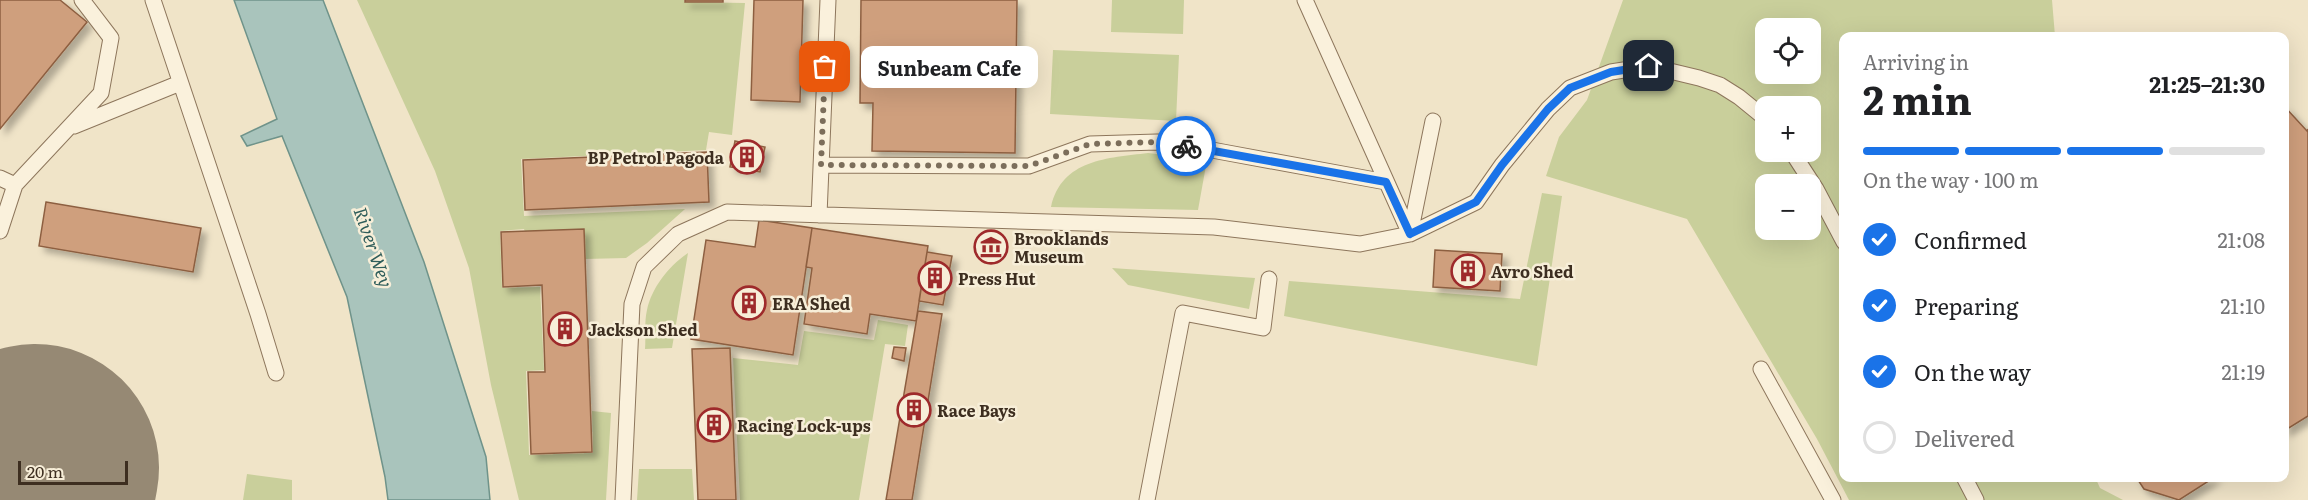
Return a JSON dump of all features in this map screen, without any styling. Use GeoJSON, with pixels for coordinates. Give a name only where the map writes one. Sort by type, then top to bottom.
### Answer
{"type":"FeatureCollection","features":[{"type":"Feature","properties":{"kind":"lane"},"geometry":{"type":"LineString","coordinates":[[0,231],[15,185],[101,93],[111,38],[81,0]]}},
{"type":"Feature","properties":{"kind":"lane"},"geometry":{"type":"LineString","coordinates":[[153,0],[276,374]]}},
{"type":"Feature","properties":{"kind":"lane"},"geometry":{"type":"LineString","coordinates":[[819,215],[828,0]]}},
{"type":"Feature","properties":{"kind":"lane"},"geometry":{"type":"LineString","coordinates":[[1305,0],[1410,234]]}},
{"type":"Feature","properties":{"kind":"lane"},"geometry":{"type":"LineString","coordinates":[[623,500],[632,304],[644,267],[678,234],[727,212],[1214,227],[1360,244],[1410,234],[1476,202],[1502,165],[1555,102],[1570,88],[1611,72],[1649,66],[1698,78],[1720,85],[1755,110]]}},
{"type":"Feature","properties":{"kind":"lane"},"geometry":{"type":"LineString","coordinates":[[71,127],[180,83]]}},
{"type":"Feature","properties":{"kind":"lane"},"geometry":{"type":"LineString","coordinates":[[1410,234],[1434,121]]}},
{"type":"Feature","properties":{"kind":"lane"},"geometry":{"type":"LineString","coordinates":[[821,165],[1029,166],[1090,144],[1157,142],[1386,182]]}},
{"type":"Feature","properties":{"kind":"lane"},"geometry":{"type":"LineString","coordinates":[[1798,162],[1839,233]]}},
{"type":"Feature","properties":{"kind":"lane"},"geometry":{"type":"LineString","coordinates":[[0,178],[15,185]]}},
{"type":"Feature","properties":{"kind":"lane"},"geometry":{"type":"LineString","coordinates":[[1147,500],[1183,313],[1263,328],[1269,279]]}},
{"type":"Feature","properties":{"kind":"lane"},"geometry":{"type":"LineString","coordinates":[[1761,369],[1833,500]]}},
{"type":"Feature","properties":{"kind":"lane"},"geometry":{"type":"LineString","coordinates":[[1967,482],[1976,500]]}},
{"type":"Feature","properties":{"kind":"green space"},"geometry":{"type":"Polygon","coordinates":[[[357,0],[684,0],[684,2],[745,3],[732,135],[709,132],[706,150],[521,159],[524,216],[685,209],[647,243],[626,258],[585,259],[525,232],[524,229],[500,231],[502,288],[540,287],[544,370],[526,371],[529,455],[593,453],[592,411],[611,413],[606,500],[519,500],[491,385],[469,268],[435,171],[357,0]]]}},
{"type":"Feature","properties":{"kind":"green space"},"geometry":{"type":"Polygon","coordinates":[[[1112,0],[1184,0],[1183,34],[1111,32],[1112,0]]]}},
{"type":"Feature","properties":{"kind":"green space"},"geometry":{"type":"Polygon","coordinates":[[[1623,0],[2052,0],[2055,32],[1839,32],[1839,481],[1817,439],[1687,219],[1546,176],[1559,137],[1587,100],[1623,0]]]}},
{"type":"Feature","properties":{"kind":"green space"},"geometry":{"type":"Polygon","coordinates":[[[1053,50],[1179,55],[1176,121],[1050,114],[1053,50]]]}},
{"type":"Feature","properties":{"kind":"green space"},"geometry":{"type":"Polygon","coordinates":[[[1148,153],[1207,160],[1198,210],[1051,207],[1065,179],[1076,170],[1103,160],[1148,153]]]}},
{"type":"Feature","properties":{"kind":"green space"},"geometry":{"type":"Polygon","coordinates":[[[1542,193],[1562,196],[1537,366],[1284,316],[1289,281],[1520,299],[1542,193]]]}},
{"type":"Feature","properties":{"kind":"green space"},"geometry":{"type":"Polygon","coordinates":[[[688,253],[672,348],[645,349],[645,324],[649,301],[657,285],[668,271],[688,253]]]}},
{"type":"Feature","properties":{"kind":"green space"},"geometry":{"type":"Polygon","coordinates":[[[1112,268],[1255,278],[1249,309],[1128,285],[1112,268]]]}},
{"type":"Feature","properties":{"kind":"green space"},"geometry":{"type":"Polygon","coordinates":[[[878,320],[908,325],[905,346],[885,344],[859,500],[740,500],[733,358],[798,365],[804,331],[874,340],[878,320]]]}},
{"type":"Feature","properties":{"kind":"green space"},"geometry":{"type":"Polygon","coordinates":[[[639,469],[692,469],[694,500],[637,500],[639,469]]]}},
{"type":"Feature","properties":{"kind":"green space"},"geometry":{"type":"Polygon","coordinates":[[[247,474],[292,480],[292,500],[243,500],[247,474]]]}},
{"type":"Feature","properties":{"kind":"green space"},"geometry":{"type":"Polygon","coordinates":[[[1840,482],[2097,482],[2100,488],[2123,500],[1849,500],[1840,482]]]}},
{"type":"Feature","properties":{"kind":"water","name":"River Wey"},"geometry":{"type":"Polygon","coordinates":[[[234,0],[323,0],[424,262],[486,457],[490,500],[388,500],[347,297],[282,136],[247,146],[241,136],[277,119],[234,0]]]}},
{"type":"Feature","properties":{"kind":"building"},"geometry":{"type":"Polygon","coordinates":[[[0,0],[60,0],[87,22],[0,129],[0,0]]]}},
{"type":"Feature","properties":{"kind":"building"},"geometry":{"type":"Polygon","coordinates":[[[685,0],[723,0],[723,2],[685,2],[685,0]]]}},
{"type":"Feature","properties":{"kind":"building"},"geometry":{"type":"Polygon","coordinates":[[[754,0],[803,0],[800,102],[751,100],[754,0]]]}},
{"type":"Feature","properties":{"kind":"building"},"geometry":{"type":"Polygon","coordinates":[[[861,0],[1017,0],[1015,153],[872,151],[873,103],[860,103],[861,0]]]}},
{"type":"Feature","properties":{"kind":"building"},"geometry":{"type":"Polygon","coordinates":[[[2289,111],[2307,131],[2308,129],[2308,416],[2289,428],[2289,111]]]}},
{"type":"Feature","properties":{"kind":"building","name":"BP Petrol Pagoda"},"geometry":{"type":"Polygon","coordinates":[[[735,141],[765,147],[760,172],[730,167],[735,141]]]}},
{"type":"Feature","properties":{"kind":"building"},"geometry":{"type":"Polygon","coordinates":[[[707,152],[709,202],[525,210],[523,160],[707,152]]]}},
{"type":"Feature","properties":{"kind":"building"},"geometry":{"type":"Polygon","coordinates":[[[46,202],[201,228],[193,272],[39,246],[46,202]]]}},
{"type":"Feature","properties":{"kind":"building","name":"ERA Shed"},"geometry":{"type":"Polygon","coordinates":[[[759,220],[812,228],[793,355],[691,339],[706,240],[755,247],[759,220]]]}},
{"type":"Feature","properties":{"kind":"building"},"geometry":{"type":"Polygon","coordinates":[[[812,228],[928,246],[916,321],[870,314],[867,334],[804,324],[812,268],[806,267],[812,228]]]}},
{"type":"Feature","properties":{"kind":"building","name":"Jackson Shed"},"geometry":{"type":"Polygon","coordinates":[[[584,229],[592,452],[531,454],[528,372],[545,372],[542,285],[503,287],[501,232],[584,229]]]}},
{"type":"Feature","properties":{"kind":"building","name":"Avro Shed"},"geometry":{"type":"Polygon","coordinates":[[[1435,250],[1502,254],[1500,291],[1433,287],[1435,250]]]}},
{"type":"Feature","properties":{"kind":"building","name":"Press Hut"},"geometry":{"type":"Polygon","coordinates":[[[927,252],[952,256],[943,305],[919,301],[927,252]]]}},
{"type":"Feature","properties":{"kind":"building","name":"Race Bays"},"geometry":{"type":"Polygon","coordinates":[[[918,311],[942,314],[912,500],[886,500],[918,311]]]}},
{"type":"Feature","properties":{"kind":"building"},"geometry":{"type":"Polygon","coordinates":[[[894,347],[906,348],[904,361],[892,358],[894,347]]]}},
{"type":"Feature","properties":{"kind":"building","name":"Racing Lock-ups"},"geometry":{"type":"Polygon","coordinates":[[[730,348],[736,500],[698,500],[692,349],[730,348]]]}},
{"type":"Feature","properties":{"kind":"building"},"geometry":{"type":"Polygon","coordinates":[[[2139,482],[2207,482],[2179,500],[2144,489],[2139,482]]]}},
{"type":"Feature","properties":{"kind":"runway"},"geometry":{"type":"LineString","coordinates":[[29,500],[35,468]]}},
{"type":"Feature","properties":{"kind":"way so far"},"geometry":{"type":"LineString","coordinates":[[825,67],[821,165],[1029,166],[1090,144],[1157,142],[1186,146]]}},
{"type":"Feature","properties":{"kind":"place","name":"Sunbeam Cafe"},"geometry":{"type":"Point","coordinates":[825,67]}},
{"type":"Feature","properties":{"kind":"place","name":"BP Petrol Pagoda"},"geometry":{"type":"Point","coordinates":[747,157]}},
{"type":"Feature","properties":{"kind":"place","name":"Brooklands Museum"},"geometry":{"type":"Point","coordinates":[991,247]}},
{"type":"Feature","properties":{"kind":"place","name":"Avro Shed"},"geometry":{"type":"Point","coordinates":[1468,271]}},
{"type":"Feature","properties":{"kind":"place","name":"Press Hut"},"geometry":{"type":"Point","coordinates":[935,278]}},
{"type":"Feature","properties":{"kind":"place","name":"ERA Shed"},"geometry":{"type":"Point","coordinates":[749,303]}},
{"type":"Feature","properties":{"kind":"place","name":"Jackson Shed"},"geometry":{"type":"Point","coordinates":[565,329]}},
{"type":"Feature","properties":{"kind":"place","name":"Race Bays"},"geometry":{"type":"Point","coordinates":[914,410]}},
{"type":"Feature","properties":{"kind":"place","name":"Racing Lock-ups"},"geometry":{"type":"Point","coordinates":[714,425]}},
{"type":"Feature","properties":{"kind":"route"},"geometry":{"type":"LineString","coordinates":[[1186,146],[1386,182],[1410,234],[1476,202],[1502,165],[1548,109],[1570,88],[1611,72],[1649,66]]}}]}
